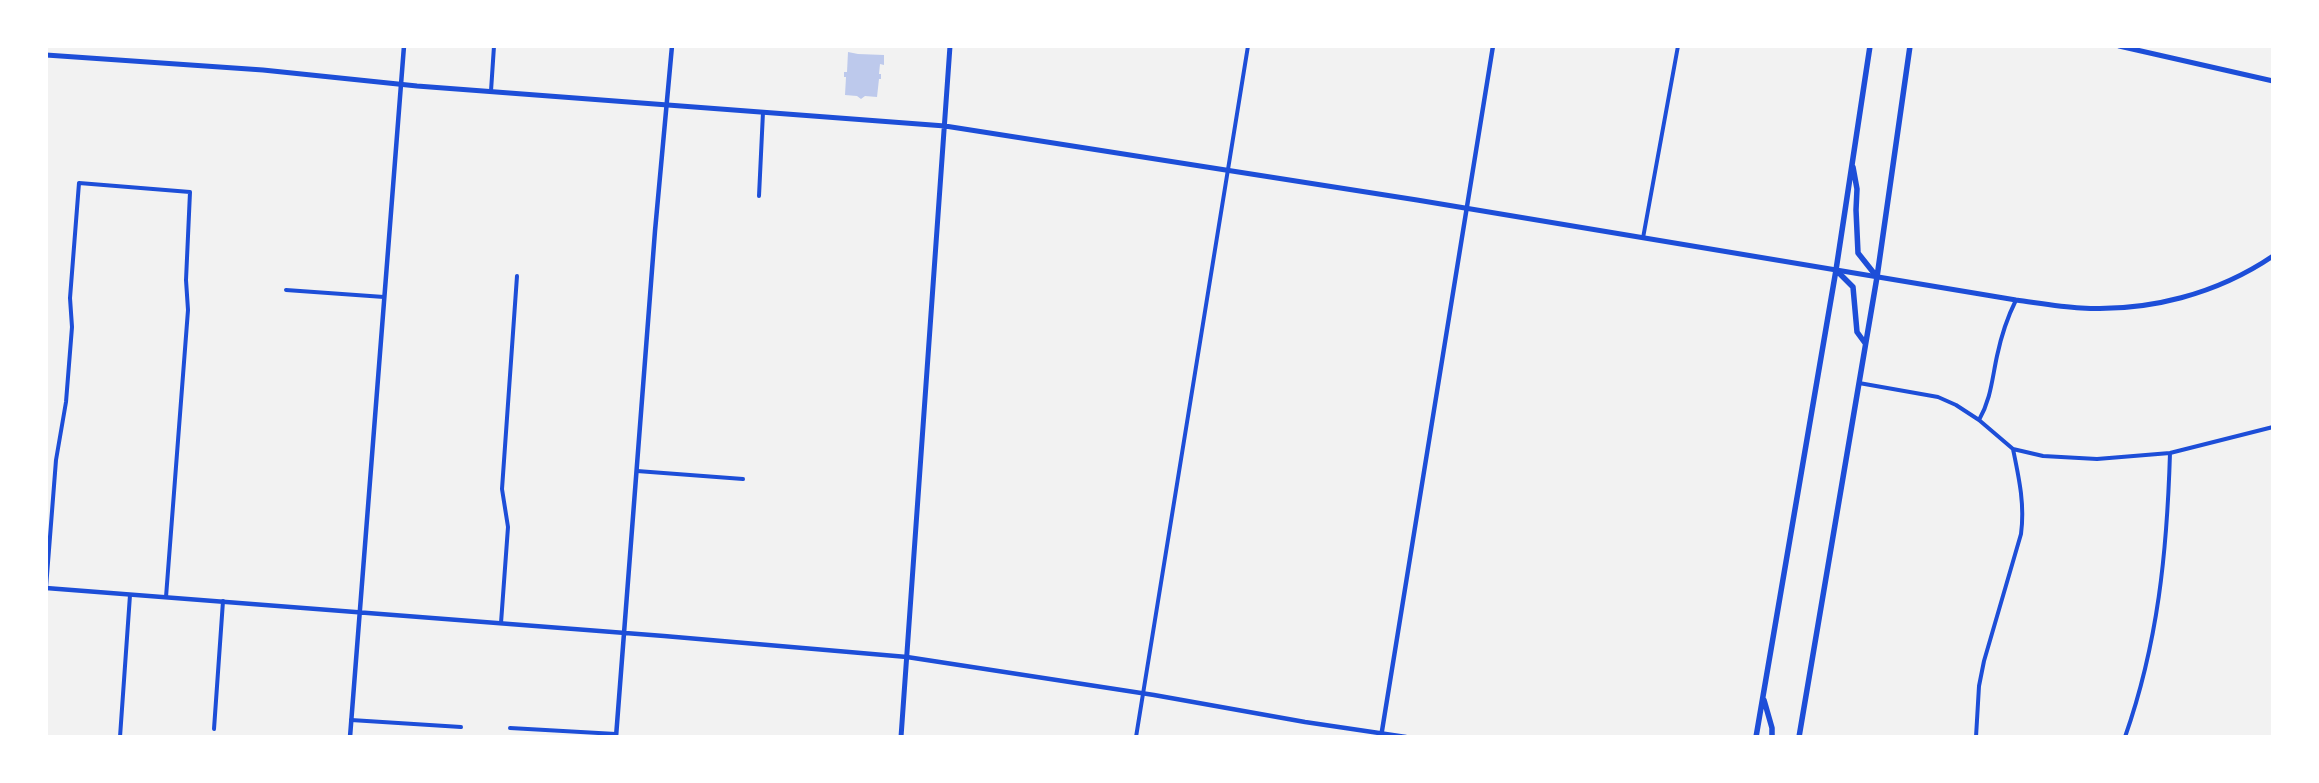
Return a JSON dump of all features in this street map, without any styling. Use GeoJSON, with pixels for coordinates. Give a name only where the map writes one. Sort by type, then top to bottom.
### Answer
{"type":"FeatureCollection","features":[{"type":"Feature","properties":{"kind":"main road"},"geometry":{"type":"LineString","coordinates":[[901,737],[950,46]]}},
{"type":"Feature","properties":{"kind":"main road"},"geometry":{"type":"LineString","coordinates":[[1756,737],[1836,270],[1870,46]]}},
{"type":"Feature","properties":{"kind":"main road"},"geometry":{"type":"LineString","coordinates":[[1799,737],[1877,277],[1910,46]]}},
{"type":"Feature","properties":{"kind":"main road"},"geometry":{"type":"LineString","coordinates":[[2119,46],[2273,81]]}},
{"type":"Feature","properties":{"kind":"main road"},"geometry":{"type":"LineString","coordinates":[[46,56],[262,70],[491,91],[667,103],[945,126],[1467,208],[2016,300],[2090,309],[2154,303],[2210,289],[2236,278],[2273,256]]}},
{"type":"Feature","properties":{"kind":"main road"},"geometry":{"type":"LineString","coordinates":[[1852,162],[1857,189],[1858,253],[1877,277]]}},
{"type":"Feature","properties":{"kind":"main road"},"geometry":{"type":"LineString","coordinates":[[1836,270],[1853,287],[1857,332],[1865,344]]}},
{"type":"Feature","properties":{"kind":"main road"},"geometry":{"type":"LineString","coordinates":[[1763,698],[1772,728],[1772,737]]}},
{"type":"Feature","properties":{"kind":"street"},"geometry":{"type":"LineString","coordinates":[[350,737],[404,46]]}},
{"type":"Feature","properties":{"kind":"street"},"geometry":{"type":"LineString","coordinates":[[491,91],[494,46]]}},
{"type":"Feature","properties":{"kind":"street"},"geometry":{"type":"LineString","coordinates":[[510,728],[616,736],[655,231],[672,46]]}},
{"type":"Feature","properties":{"kind":"street"},"geometry":{"type":"LineString","coordinates":[[1136,737],[1248,46]]}},
{"type":"Feature","properties":{"kind":"street"},"geometry":{"type":"LineString","coordinates":[[1381,735],[1493,46]]}},
{"type":"Feature","properties":{"kind":"street"},"geometry":{"type":"LineString","coordinates":[[1643,238],[1678,46]]}},
{"type":"Feature","properties":{"kind":"street"},"geometry":{"type":"LineString","coordinates":[[759,196],[763,112]]}},
{"type":"Feature","properties":{"kind":"street"},"geometry":{"type":"LineString","coordinates":[[166,597],[188,310],[186,280],[190,192],[80,183],[70,298],[72,327],[66,402],[56,460],[46,588],[907,657],[1143,694],[1381,735],[1406,737]]}},
{"type":"Feature","properties":{"kind":"street"},"geometry":{"type":"LineString","coordinates":[[501,623],[508,527],[502,489],[517,276]]}},
{"type":"Feature","properties":{"kind":"street"},"geometry":{"type":"LineString","coordinates":[[286,290],[384,298]]}},
{"type":"Feature","properties":{"kind":"street"},"geometry":{"type":"LineString","coordinates":[[1979,420],[1990,396],[1997,357],[2016,300]]}},
{"type":"Feature","properties":{"kind":"street"},"geometry":{"type":"LineString","coordinates":[[1859,383],[1938,396],[1979,420],[2013,449],[2025,454],[2097,459],[2170,454],[2273,427]]}},
{"type":"Feature","properties":{"kind":"street"},"geometry":{"type":"LineString","coordinates":[[1976,737],[1978,695],[1984,661],[2021,534],[2024,515],[2022,492],[2013,449]]}},
{"type":"Feature","properties":{"kind":"street"},"geometry":{"type":"LineString","coordinates":[[2125,737],[2142,682],[2158,609],[2164,558],[2170,454]]}},
{"type":"Feature","properties":{"kind":"street"},"geometry":{"type":"LineString","coordinates":[[637,471],[743,479]]}},
{"type":"Feature","properties":{"kind":"street"},"geometry":{"type":"LineString","coordinates":[[120,737],[130,594]]}},
{"type":"Feature","properties":{"kind":"street"},"geometry":{"type":"LineString","coordinates":[[214,729],[224,601]]}},
{"type":"Feature","properties":{"kind":"street"},"geometry":{"type":"LineString","coordinates":[[351,720],[461,727]]}},
{"type":"Feature","properties":{"kind":"building"},"geometry":{"type":"Polygon","coordinates":[[[848,52],[884,55],[884,65],[880,64],[879,74],[881,74],[881,79],[879,79],[877,97],[865,96],[861,99],[857,96],[845,95],[846,77],[844,77],[844,72],[847,72],[848,52]]]}}]}
